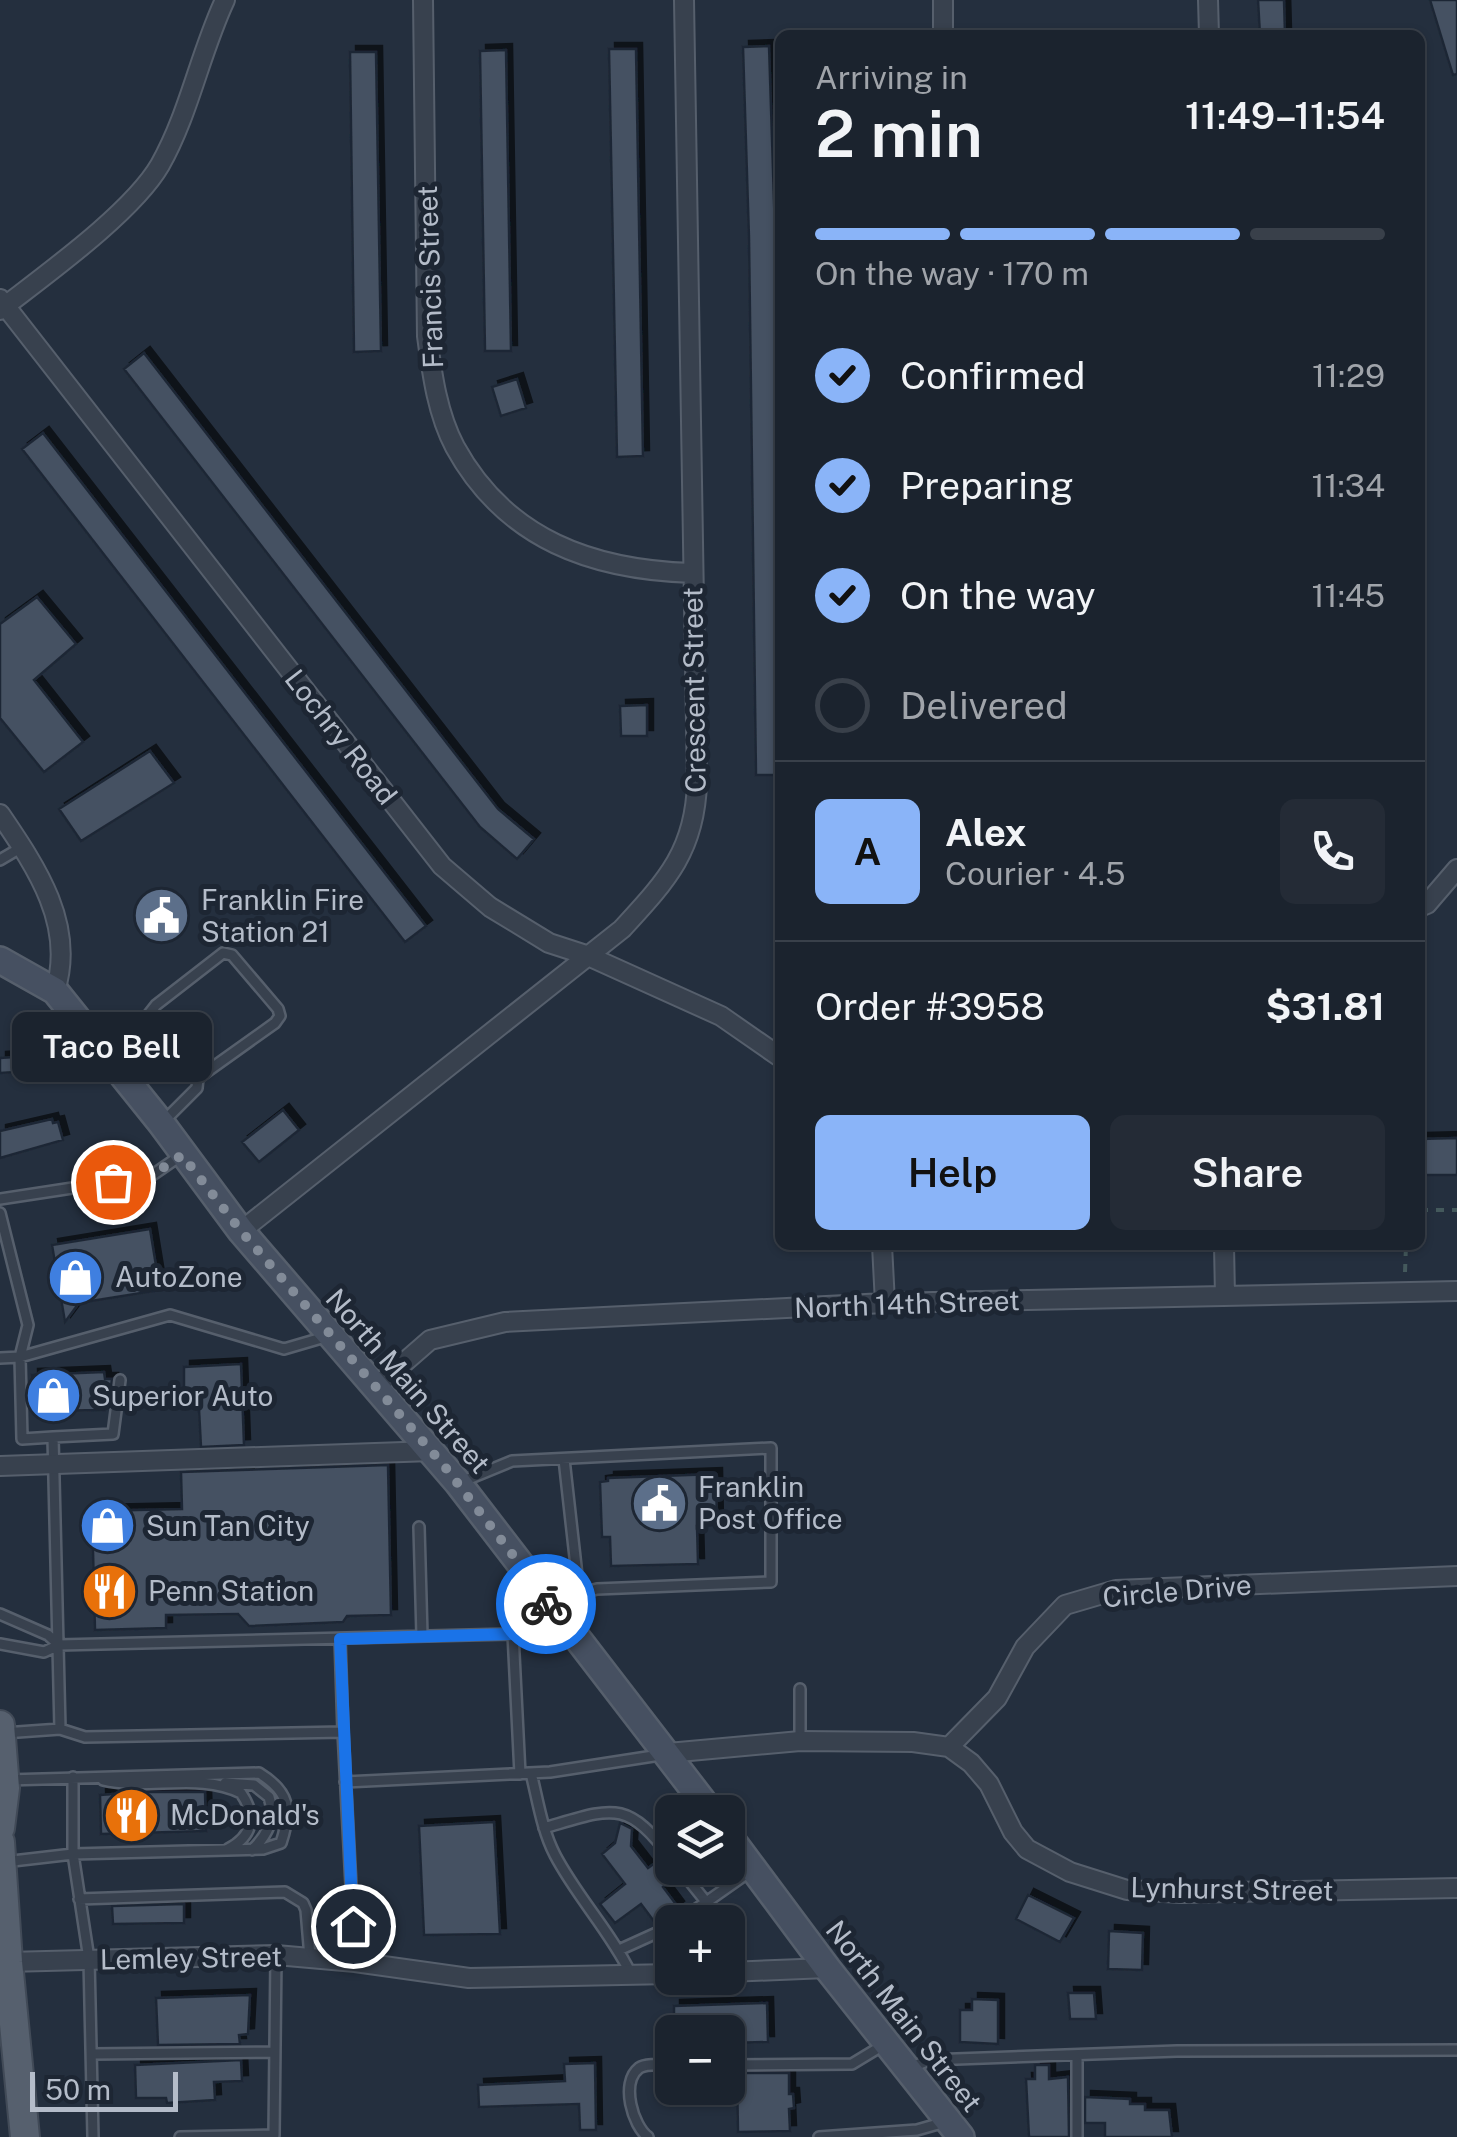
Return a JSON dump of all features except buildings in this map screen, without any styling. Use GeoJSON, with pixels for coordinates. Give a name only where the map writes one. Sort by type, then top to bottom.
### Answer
{"type":"FeatureCollection","features":[{"type":"Feature","properties":{"kind":"main road"},"geometry":{"type":"LineString","coordinates":[[0,1725],[5,1780],[0,1828]]}},
{"type":"Feature","properties":{"kind":"main road"},"geometry":{"type":"LineString","coordinates":[[0,1857],[25,2137]]}},
{"type":"Feature","properties":{"kind":"street"},"geometry":{"type":"LineString","coordinates":[[2,305],[125,208],[159,167],[225,0]]}},
{"type":"Feature","properties":{"kind":"street","name":"Francis Street"},"geometry":{"type":"LineString","coordinates":[[423,0],[428,336],[433,378],[455,446],[501,506],[549,540],[590,560],[646,572],[692,573]]}},
{"type":"Feature","properties":{"kind":"street","name":"Crescent Street"},"geometry":{"type":"LineString","coordinates":[[241,1231],[622,929],[666,881],[692,829],[697,782],[684,0]]}},
{"type":"Feature","properties":{"kind":"street"},"geometry":{"type":"LineString","coordinates":[[942,0],[943,30]]}},
{"type":"Feature","properties":{"kind":"street"},"geometry":{"type":"LineString","coordinates":[[1208,0],[1209,30]]}},
{"type":"Feature","properties":{"kind":"street","name":"Lochry Road"},"geometry":{"type":"LineString","coordinates":[[2,305],[442,866],[490,907],[548,942],[586,954],[721,1016],[775,1054]]}},
{"type":"Feature","properties":{"kind":"street"},"geometry":{"type":"LineString","coordinates":[[0,814],[45,889],[62,944],[62,970],[55,991]]}},
{"type":"Feature","properties":{"kind":"street"},"geometry":{"type":"LineString","coordinates":[[1425,905],[1457,869]]}},
{"type":"Feature","properties":{"kind":"street","name":"North Main Street"},"geometry":{"type":"LineString","coordinates":[[0,960],[55,991],[102,1047],[241,1231],[458,1483],[699,1795]]}},
{"type":"Feature","properties":{"kind":"street"},"geometry":{"type":"LineString","coordinates":[[882,1250],[884,1303]]}},
{"type":"Feature","properties":{"kind":"street"},"geometry":{"type":"LineString","coordinates":[[1224,1250],[1225,1296]]}},
{"type":"Feature","properties":{"kind":"street","name":"North 14th Street"},"geometry":{"type":"LineString","coordinates":[[376,1387],[430,1340],[504,1322],[884,1303],[1457,1291]]}},
{"type":"Feature","properties":{"kind":"street"},"geometry":{"type":"LineString","coordinates":[[0,1466],[432,1451]]}},
{"type":"Feature","properties":{"kind":"street","name":"Circle Drive"},"geometry":{"type":"LineString","coordinates":[[949,1746],[997,1698],[1025,1648],[1065,1605],[1116,1590],[1457,1576]]}},
{"type":"Feature","properties":{"kind":"street"},"geometry":{"type":"LineString","coordinates":[[668,1753],[800,1741],[949,1746]]}},
{"type":"Feature","properties":{"kind":"street","name":"Lynhurst Street"},"geometry":{"type":"LineString","coordinates":[[949,1746],[989,1784],[1012,1832],[1027,1849],[1070,1872],[1127,1890],[1182,1893],[1457,1888]]}},
{"type":"Feature","properties":{"kind":"street","name":"North Main Street"},"geometry":{"type":"LineString","coordinates":[[745,1859],[954,2129]]}},
{"type":"Feature","properties":{"kind":"street","name":"Lemley Street"},"geometry":{"type":"LineString","coordinates":[[8,1962],[276,1956],[469,1978],[655,1975]]}},
{"type":"Feature","properties":{"kind":"street"},"geometry":{"type":"LineString","coordinates":[[745,1971],[827,1968]]}},
{"type":"Feature","properties":{"kind":"lane"},"geometry":{"type":"LineString","coordinates":[[0,860],[22,847]]}},
{"type":"Feature","properties":{"kind":"lane"},"geometry":{"type":"LineString","coordinates":[[102,1047],[147,1017],[156,1005],[223,953],[232,954],[280,1016],[198,1078]]}},
{"type":"Feature","properties":{"kind":"lane"},"geometry":{"type":"LineString","coordinates":[[147,1017],[166,1027],[183,1046],[198,1078],[196,1088],[161,1123]]}},
{"type":"Feature","properties":{"kind":"lane"},"geometry":{"type":"LineString","coordinates":[[0,1199],[151,1176],[182,1155]]}},
{"type":"Feature","properties":{"kind":"lane"},"geometry":{"type":"LineString","coordinates":[[0,1212],[28,1325],[20,1357],[22,1438],[114,1434],[120,1380]]}},
{"type":"Feature","properties":{"kind":"lane"},"geometry":{"type":"LineString","coordinates":[[0,1358],[20,1357],[170,1315],[284,1349],[330,1336]]}},
{"type":"Feature","properties":{"kind":"lane"},"geometry":{"type":"LineString","coordinates":[[53,1437],[60,1729]]}},
{"type":"Feature","properties":{"kind":"lane"},"geometry":{"type":"LineString","coordinates":[[0,1644],[44,1652],[59,1645],[513,1634],[549,1602],[597,1589],[771,1582],[771,1448],[512,1462],[458,1483]]}},
{"type":"Feature","properties":{"kind":"lane"},"geometry":{"type":"LineString","coordinates":[[564,1459],[580,1593]]}},
{"type":"Feature","properties":{"kind":"lane"},"geometry":{"type":"LineString","coordinates":[[419,1527],[422,1636]]}},
{"type":"Feature","properties":{"kind":"lane"},"geometry":{"type":"LineString","coordinates":[[0,1614],[48,1635],[59,1645]]}},
{"type":"Feature","properties":{"kind":"lane"},"geometry":{"type":"LineString","coordinates":[[513,1634],[526,1774],[544,1828],[564,1869],[632,1976]]}},
{"type":"Feature","properties":{"kind":"lane"},"geometry":{"type":"LineString","coordinates":[[340,1639],[355,1962]]}},
{"type":"Feature","properties":{"kind":"lane"},"geometry":{"type":"LineString","coordinates":[[800,1689],[800,1741]]}},
{"type":"Feature","properties":{"kind":"lane"},"geometry":{"type":"LineString","coordinates":[[1,1733],[60,1729],[84,1737],[342,1732]]}},
{"type":"Feature","properties":{"kind":"lane"},"geometry":{"type":"LineString","coordinates":[[345,1782],[526,1774],[628,1762],[668,1753]]}},
{"type":"Feature","properties":{"kind":"lane"},"geometry":{"type":"LineString","coordinates":[[0,1857],[252,1850],[280,1843],[286,1827],[286,1798],[279,1785],[259,1774],[5,1780]]}},
{"type":"Feature","properties":{"kind":"lane"},"geometry":{"type":"LineString","coordinates":[[74,1777],[73,1854],[90,1960],[93,2137]]}},
{"type":"Feature","properties":{"kind":"lane"},"geometry":{"type":"LineString","coordinates":[[89,1777],[128,1786],[254,1786],[269,1797],[272,1817],[268,1830],[252,1850]]}},
{"type":"Feature","properties":{"kind":"lane"},"geometry":{"type":"LineString","coordinates":[[217,1784],[240,1793],[251,1813],[248,1834],[226,1850]]}},
{"type":"Feature","properties":{"kind":"lane"},"geometry":{"type":"LineString","coordinates":[[544,1828],[598,1813],[629,1814],[655,1837]]}},
{"type":"Feature","properties":{"kind":"lane"},"geometry":{"type":"LineString","coordinates":[[703,1905],[752,1869]]}},
{"type":"Feature","properties":{"kind":"lane"},"geometry":{"type":"LineString","coordinates":[[692,1885],[706,1903]]}},
{"type":"Feature","properties":{"kind":"lane"},"geometry":{"type":"LineString","coordinates":[[79,1899],[285,1892],[303,1903],[306,1910],[310,1957]]}},
{"type":"Feature","properties":{"kind":"lane"},"geometry":{"type":"LineString","coordinates":[[619,1950],[655,1934]]}},
{"type":"Feature","properties":{"kind":"lane"},"geometry":{"type":"LineString","coordinates":[[180,2137],[274,2135],[276,1956]]}},
{"type":"Feature","properties":{"kind":"lane"},"geometry":{"type":"LineString","coordinates":[[745,2065],[852,2064],[888,2043]]}},
{"type":"Feature","properties":{"kind":"lane"},"geometry":{"type":"LineString","coordinates":[[907,2069],[929,2060],[1457,2050]]}},
{"type":"Feature","properties":{"kind":"lane"},"geometry":{"type":"LineString","coordinates":[[92,2054],[275,2052]]}},
{"type":"Feature","properties":{"kind":"lane"},"geometry":{"type":"LineString","coordinates":[[1076,2055],[1078,2137]]}},
{"type":"Feature","properties":{"kind":"lane"},"geometry":{"type":"LineString","coordinates":[[648,2137],[637,2126],[631,2089],[636,2070],[655,2066]]}},
{"type":"Feature","properties":{"kind":"lane"},"geometry":{"type":"LineString","coordinates":[[819,2137],[954,2129]]}},
{"type":"Feature","properties":{"kind":"path"},"geometry":{"type":"LineString","coordinates":[[1425,1210],[1457,1210]]}},
{"type":"Feature","properties":{"kind":"path"},"geometry":{"type":"LineString","coordinates":[[1405,1292],[1406,1250]]}},
{"type":"Feature","properties":{"kind":"way so far"},"geometry":{"type":"LineString","coordinates":[[113,1182],[151,1176],[182,1155],[241,1231],[445,1467],[549,1602],[546,1604]]}},
{"type":"Feature","properties":{"kind":"place","name":"Franklin Fire Station 21"},"geometry":{"type":"Point","coordinates":[162,916]}},
{"type":"Feature","properties":{"kind":"place","name":"Taco Bell"},"geometry":{"type":"Point","coordinates":[113,1182]}},
{"type":"Feature","properties":{"kind":"place","name":"AutoZone"},"geometry":{"type":"Point","coordinates":[76,1277]}},
{"type":"Feature","properties":{"kind":"place","name":"Superior Auto"},"geometry":{"type":"Point","coordinates":[53,1396]}},
{"type":"Feature","properties":{"kind":"place","name":"Franklin Post Office"},"geometry":{"type":"Point","coordinates":[659,1503]}},
{"type":"Feature","properties":{"kind":"place","name":"Sun Tan City"},"geometry":{"type":"Point","coordinates":[107,1526]}},
{"type":"Feature","properties":{"kind":"place","name":"Penn Station"},"geometry":{"type":"Point","coordinates":[109,1591]}},
{"type":"Feature","properties":{"kind":"place","name":"McDonald's"},"geometry":{"type":"Point","coordinates":[131,1815]}},
{"type":"Feature","properties":{"kind":"route"},"geometry":{"type":"LineString","coordinates":[[353,1926],[340,1639],[513,1634],[546,1604]]}}]}
